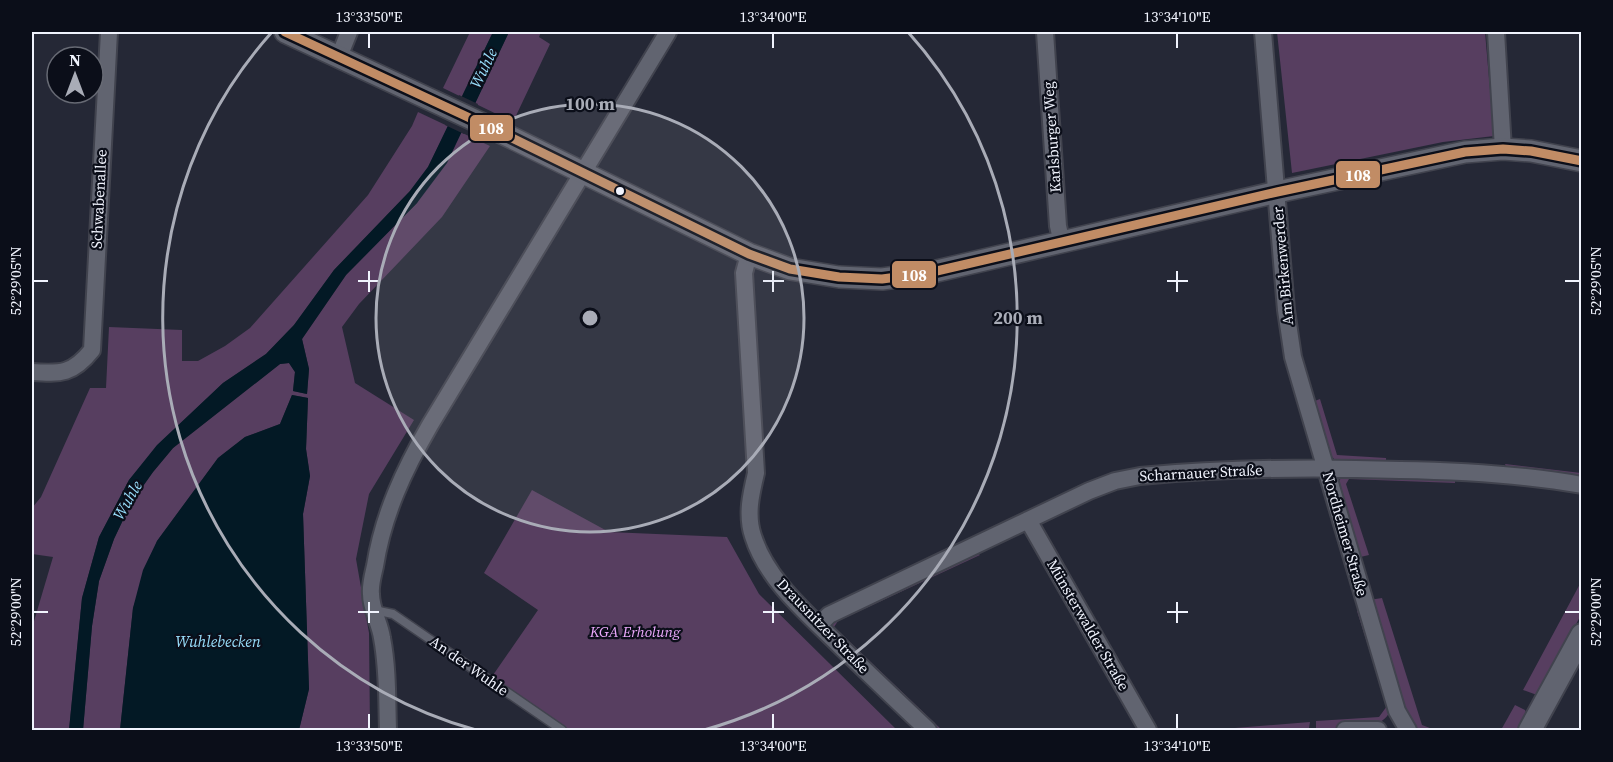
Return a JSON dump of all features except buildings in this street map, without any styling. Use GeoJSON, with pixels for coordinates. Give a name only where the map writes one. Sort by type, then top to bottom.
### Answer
{"type":"FeatureCollection","features":[{"type":"Feature","properties":{"kind":"main road"},"geometry":{"type":"LineString","coordinates":[[1530,730],[1581,635]]}},
{"type":"Feature","properties":{"kind":"street","name":"Schwabenallee"},"geometry":{"type":"LineString","coordinates":[[32,372],[57,374],[81,364],[92,350],[109,32]]}},
{"type":"Feature","properties":{"kind":"street"},"geometry":{"type":"LineString","coordinates":[[285,32],[489,127],[749,254],[790,269],[839,277],[882,279],[928,273],[1277,192],[1465,152],[1503,149],[1531,151],[1581,161]]}},
{"type":"Feature","properties":{"kind":"street"},"geometry":{"type":"LineString","coordinates":[[339,57],[349,32]]}},
{"type":"Feature","properties":{"kind":"street"},"geometry":{"type":"LineString","coordinates":[[388,730],[387,674],[382,636],[372,609],[370,592],[378,546],[400,479],[430,425],[668,32]]}},
{"type":"Feature","properties":{"kind":"street","name":"Karlsburger Weg"},"geometry":{"type":"LineString","coordinates":[[1045,32],[1058,226],[1062,243]]}},
{"type":"Feature","properties":{"kind":"street","name":"Am Birkenwerder"},"geometry":{"type":"LineString","coordinates":[[1263,32],[1286,310],[1293,357]]}},
{"type":"Feature","properties":{"kind":"street"},"geometry":{"type":"LineString","coordinates":[[1496,32],[1503,149]]}},
{"type":"Feature","properties":{"kind":"street","name":"Drausnitzer Straße"},"geometry":{"type":"LineString","coordinates":[[749,254],[744,273],[756,473],[749,501],[749,520],[753,536],[769,568],[798,603],[928,730]]}},
{"type":"Feature","properties":{"kind":"street","name":"Nordheimer Straße"},"geometry":{"type":"LineString","coordinates":[[1293,357],[1397,711],[1408,730]]}},
{"type":"Feature","properties":{"kind":"street","name":"Scharnauer Straße"},"geometry":{"type":"LineString","coordinates":[[819,625],[829,615],[1089,491],[1115,481],[1140,476],[1326,467],[1488,473],[1581,484]]}},
{"type":"Feature","properties":{"kind":"street","name":"Münsterwalder Straße"},"geometry":{"type":"LineString","coordinates":[[1028,520],[1148,730]]}},
{"type":"Feature","properties":{"kind":"street"},"geometry":{"type":"LineString","coordinates":[[1345,730],[1376,730],[1397,711]]}},
{"type":"Feature","properties":{"kind":"lane","name":"An der Wuhle"},"geometry":{"type":"LineString","coordinates":[[372,609],[393,614],[562,730]]}},
{"type":"Feature","properties":{"kind":"green space"},"geometry":{"type":"Polygon","coordinates":[[[470,32],[493,32],[462,96],[475,103],[509,32],[541,32],[539,37],[550,44],[513,122],[443,88],[470,32]]]}},
{"type":"Feature","properties":{"kind":"green space"},"geometry":{"type":"Polygon","coordinates":[[[1277,32],[1485,32],[1494,136],[1443,142],[1292,173],[1277,32]]]}},
{"type":"Feature","properties":{"kind":"green space"},"geometry":{"type":"Polygon","coordinates":[[[418,112],[490,146],[442,217],[359,304],[342,327],[355,383],[414,420],[369,494],[356,559],[369,633],[370,730],[299,730],[309,689],[303,514],[310,476],[306,449],[308,398],[292,395],[280,424],[245,437],[218,458],[157,541],[133,608],[120,730],[83,730],[92,626],[99,581],[114,539],[131,503],[173,448],[280,364],[289,363],[295,372],[293,391],[307,394],[309,369],[302,339],[346,275],[417,203],[448,127],[428,167],[410,191],[334,270],[294,325],[266,354],[223,383],[159,444],[129,480],[99,537],[82,598],[69,730],[32,730],[32,628],[53,557],[32,554],[32,508],[41,497],[90,388],[106,388],[109,327],[182,330],[182,361],[198,361],[225,346],[250,328],[368,195],[412,126],[418,112]]]}},
{"type":"Feature","properties":{"kind":"green space"},"geometry":{"type":"Polygon","coordinates":[[[1320,399],[1337,455],[1386,458],[1386,463],[1334,459],[1329,453],[1312,402],[1320,399]]]}},
{"type":"Feature","properties":{"kind":"green space"},"geometry":{"type":"Polygon","coordinates":[[[1505,464],[1581,473],[1581,478],[1507,469],[1505,464]]]}},
{"type":"Feature","properties":{"kind":"green space"},"geometry":{"type":"Polygon","coordinates":[[[1342,476],[1455,479],[1455,483],[1349,479],[1346,484],[1369,555],[1356,558],[1338,483],[1342,476]]]}},
{"type":"Feature","properties":{"kind":"green space","name":"KGA Erholung"},"geometry":{"type":"Polygon","coordinates":[[[532,490],[609,532],[727,537],[759,594],[897,730],[567,730],[491,678],[538,610],[484,573],[532,490]]]}},
{"type":"Feature","properties":{"kind":"green space"},"geometry":{"type":"Polygon","coordinates":[[[975,551],[980,555],[838,621],[834,627],[942,730],[934,730],[833,632],[833,621],[975,551]]]}},
{"type":"Feature","properties":{"kind":"green space"},"geometry":{"type":"Polygon","coordinates":[[[1581,582],[1581,615],[1537,695],[1523,690],[1581,582]]]}},
{"type":"Feature","properties":{"kind":"green space"},"geometry":{"type":"Polygon","coordinates":[[[1382,598],[1422,725],[1435,730],[1418,730],[1409,723],[1369,600],[1382,598]]]}},
{"type":"Feature","properties":{"kind":"green space"},"geometry":{"type":"Polygon","coordinates":[[[1364,610],[1390,712],[1383,720],[1366,728],[1316,728],[1316,721],[1379,717],[1387,706],[1357,611],[1364,610]]]}},
{"type":"Feature","properties":{"kind":"green space"},"geometry":{"type":"Polygon","coordinates":[[[1515,705],[1525,710],[1527,715],[1520,730],[1501,730],[1515,705]]]}},
{"type":"Feature","properties":{"kind":"green space"},"geometry":{"type":"Polygon","coordinates":[[[1310,722],[1309,728],[1210,730],[1310,722]]]}},
{"type":"Feature","properties":{"kind":"water","name":"Wuhle"},"geometry":{"type":"Polygon","coordinates":[[[493,32],[509,32],[447,163],[417,203],[346,275],[302,339],[309,369],[307,394],[293,391],[295,372],[289,363],[280,364],[173,448],[131,503],[114,539],[99,581],[92,626],[83,730],[69,730],[82,598],[99,537],[129,480],[157,445],[223,383],[266,354],[294,325],[334,270],[410,191],[428,167],[493,32]]]}},
{"type":"Feature","properties":{"kind":"water","name":"Wuhlebecken"},"geometry":{"type":"Polygon","coordinates":[[[292,395],[308,398],[306,449],[310,476],[303,514],[309,689],[299,730],[120,730],[133,608],[143,570],[157,541],[218,458],[245,437],[280,424],[292,395]]]}},
{"type":"Feature","properties":{"kind":"pier"},"geometry":{"type":"Polygon","coordinates":[[[459,95],[478,104],[464,134],[445,125],[459,95]]]}},
{"type":"Feature","properties":{"kind":"transit line","name":"108"},"geometry":{"type":"LineString","coordinates":[[285,32],[502,133],[749,254],[790,269],[839,277],[882,279],[928,273],[1277,192],[1465,152],[1503,149],[1531,151],[1582,161]]}}]}
